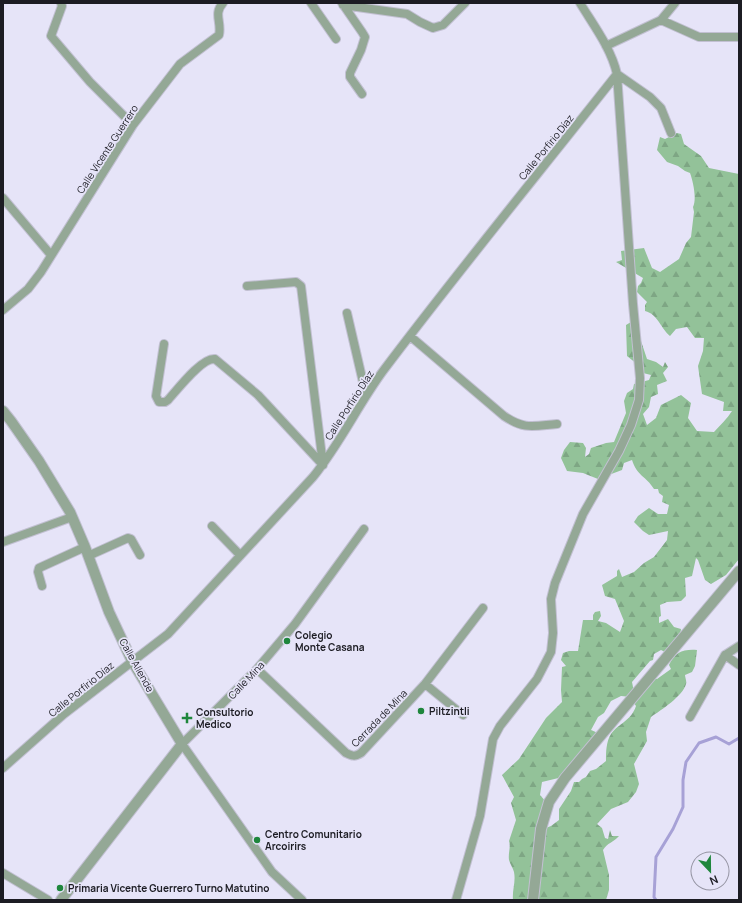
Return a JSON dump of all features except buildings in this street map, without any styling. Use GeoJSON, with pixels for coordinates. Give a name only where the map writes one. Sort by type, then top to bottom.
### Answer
{"type":"FeatureCollection","features":[{"type":"Feature","properties":{"kind":"street"},"geometry":{"type":"LineString","coordinates":[[61,3],[62,6],[51,36],[90,82],[133,125]]}},
{"type":"Feature","properties":{"kind":"street","name":"Calle Vicente Guerrero"},"geometry":{"type":"LineString","coordinates":[[3,310],[28,289],[133,125],[180,64],[219,35],[220,24],[218,12],[223,3]]}},
{"type":"Feature","properties":{"kind":"street"},"geometry":{"type":"LineString","coordinates":[[311,3],[336,39]]}},
{"type":"Feature","properties":{"kind":"street"},"geometry":{"type":"LineString","coordinates":[[343,4],[407,14],[433,28],[443,25],[465,3]]}},
{"type":"Feature","properties":{"kind":"street"},"geometry":{"type":"LineString","coordinates":[[456,900],[480,816],[493,738],[500,726],[537,679],[551,652],[553,633],[551,599],[555,583],[583,514],[619,451],[631,425],[638,400],[640,378],[632,304],[617,74],[614,61],[580,3]]}},
{"type":"Feature","properties":{"kind":"street"},"geometry":{"type":"LineString","coordinates":[[606,46],[661,20],[675,3]]}},
{"type":"Feature","properties":{"kind":"street"},"geometry":{"type":"LineString","coordinates":[[343,4],[365,37],[361,50],[350,73],[350,77],[362,94]]}},
{"type":"Feature","properties":{"kind":"street"},"geometry":{"type":"LineString","coordinates":[[661,20],[699,37],[739,37]]}},
{"type":"Feature","properties":{"kind":"street"},"geometry":{"type":"LineString","coordinates":[[617,74],[650,97],[661,108],[671,133]]}},
{"type":"Feature","properties":{"kind":"street","name":"Calle Porfirio Díaz"},"geometry":{"type":"LineString","coordinates":[[3,768],[64,714],[168,634],[313,477],[323,465],[366,395],[410,336],[617,74]]}},
{"type":"Feature","properties":{"kind":"street"},"geometry":{"type":"LineString","coordinates":[[3,198],[51,255]]}},
{"type":"Feature","properties":{"kind":"street"},"geometry":{"type":"LineString","coordinates":[[247,286],[296,282],[301,286],[323,465]]}},
{"type":"Feature","properties":{"kind":"street"},"geometry":{"type":"LineString","coordinates":[[347,313],[366,395]]}},
{"type":"Feature","properties":{"kind":"street"},"geometry":{"type":"LineString","coordinates":[[410,336],[504,416],[515,423],[525,426],[557,424]]}},
{"type":"Feature","properties":{"kind":"street"},"geometry":{"type":"LineString","coordinates":[[164,344],[156,396],[159,402],[165,402],[168,400],[204,363],[212,359],[216,359],[258,395],[323,465]]}},
{"type":"Feature","properties":{"kind":"street","name":"Calle Allende"},"geometry":{"type":"LineString","coordinates":[[3,411],[39,461],[72,517],[87,552],[109,612],[132,661],[182,744],[272,872],[302,900]]}},
{"type":"Feature","properties":{"kind":"street"},"geometry":{"type":"LineString","coordinates":[[3,542],[72,517]]}},
{"type":"Feature","properties":{"kind":"street"},"geometry":{"type":"LineString","coordinates":[[212,526],[240,555]]}},
{"type":"Feature","properties":{"kind":"street","name":"Calle Mina"},"geometry":{"type":"LineString","coordinates":[[61,900],[182,744],[257,669],[299,619],[364,529]]}},
{"type":"Feature","properties":{"kind":"street"},"geometry":{"type":"LineString","coordinates":[[42,586],[38,572],[39,568],[128,538],[131,539],[140,556]]}},
{"type":"Feature","properties":{"kind":"street"},"geometry":{"type":"LineString","coordinates":[[532,900],[541,829],[549,802],[565,778],[739,571]]}},
{"type":"Feature","properties":{"kind":"street","name":"Cerrada de Mina"},"geometry":{"type":"LineString","coordinates":[[257,669],[346,753],[352,756],[357,756],[425,684],[483,608]]}},
{"type":"Feature","properties":{"kind":"street"},"geometry":{"type":"LineString","coordinates":[[690,716],[725,655],[739,646]]}},
{"type":"Feature","properties":{"kind":"street"},"geometry":{"type":"LineString","coordinates":[[725,655],[739,665]]}},
{"type":"Feature","properties":{"kind":"street"},"geometry":{"type":"LineString","coordinates":[[425,684],[463,715]]}},
{"type":"Feature","properties":{"kind":"street"},"geometry":{"type":"LineString","coordinates":[[3,872],[48,900]]}},
{"type":"Feature","properties":{"kind":"green space"},"geometry":{"type":"Polygon","coordinates":[[[677,133],[681,134],[684,144],[701,156],[709,168],[739,174],[739,559],[726,575],[711,584],[705,580],[696,558],[692,576],[685,578],[686,596],[681,601],[667,602],[660,605],[661,616],[659,617],[659,623],[668,619],[674,627],[681,629],[680,636],[665,652],[661,650],[654,654],[653,660],[650,661],[632,682],[634,692],[631,697],[621,696],[611,701],[604,713],[598,717],[591,730],[598,733],[575,774],[542,782],[540,795],[547,803],[543,829],[551,826],[559,820],[559,809],[571,791],[574,782],[579,782],[586,777],[590,771],[596,769],[606,761],[609,737],[614,730],[628,719],[634,711],[636,706],[634,703],[635,697],[648,688],[652,683],[648,681],[647,678],[657,679],[671,669],[669,665],[671,661],[680,652],[697,650],[695,666],[692,672],[685,675],[686,683],[684,689],[671,702],[651,717],[646,732],[647,741],[634,764],[639,784],[636,792],[628,802],[611,809],[597,824],[602,828],[605,838],[608,839],[610,830],[612,836],[619,836],[603,850],[609,875],[609,890],[606,900],[513,900],[514,870],[509,862],[509,841],[516,820],[511,803],[514,797],[502,775],[519,759],[546,718],[562,702],[562,667],[566,666],[561,660],[563,653],[578,651],[583,620],[593,620],[593,615],[595,612],[600,611],[601,616],[598,621],[606,623],[620,632],[624,621],[615,599],[605,596],[602,585],[617,576],[617,571],[619,569],[622,577],[634,572],[654,557],[667,540],[668,531],[649,535],[634,522],[638,516],[649,508],[658,514],[667,514],[669,505],[662,502],[663,496],[659,493],[658,489],[654,489],[639,473],[632,460],[624,463],[622,470],[598,479],[583,473],[567,471],[561,458],[564,450],[570,442],[583,443],[586,448],[585,457],[589,454],[591,448],[614,442],[626,413],[624,401],[627,393],[633,389],[634,384],[649,380],[651,375],[643,373],[637,364],[627,356],[626,325],[631,322],[638,332],[647,359],[656,362],[663,367],[665,362],[668,367],[663,373],[667,381],[657,385],[658,394],[651,397],[649,407],[643,414],[647,425],[656,418],[661,405],[681,395],[691,403],[688,418],[697,431],[714,432],[732,411],[723,411],[724,402],[702,394],[698,366],[703,351],[704,338],[695,338],[687,327],[676,329],[670,336],[653,315],[645,311],[645,305],[647,302],[637,292],[638,286],[643,278],[616,262],[622,260],[621,251],[644,248],[652,268],[660,272],[679,259],[686,243],[691,237],[695,195],[690,173],[667,162],[657,150],[660,137],[665,139],[677,133]]]}},
{"type":"Feature","properties":{"kind":"waterway"},"geometry":{"type":"LineString","coordinates":[[656,900],[654,897],[656,857],[673,829],[683,807],[683,780],[686,762],[699,743],[716,737],[729,744],[739,738]]}},
{"type":"Feature","properties":{"kind":"place","name":"Colegio Monte Casana"},"geometry":{"type":"Point","coordinates":[287,641]}},
{"type":"Feature","properties":{"kind":"place","name":"Piltzintli"},"geometry":{"type":"Point","coordinates":[421,711]}},
{"type":"Feature","properties":{"kind":"place","name":"Consultorio Medico"},"geometry":{"type":"Point","coordinates":[187,718]}},
{"type":"Feature","properties":{"kind":"place","name":"Centro Comunitario Arcoirirs"},"geometry":{"type":"Point","coordinates":[257,840]}},
{"type":"Feature","properties":{"kind":"place","name":"Primaria Vicente Guerrero Turno Matutino"},"geometry":{"type":"Point","coordinates":[60,888]}}]}
